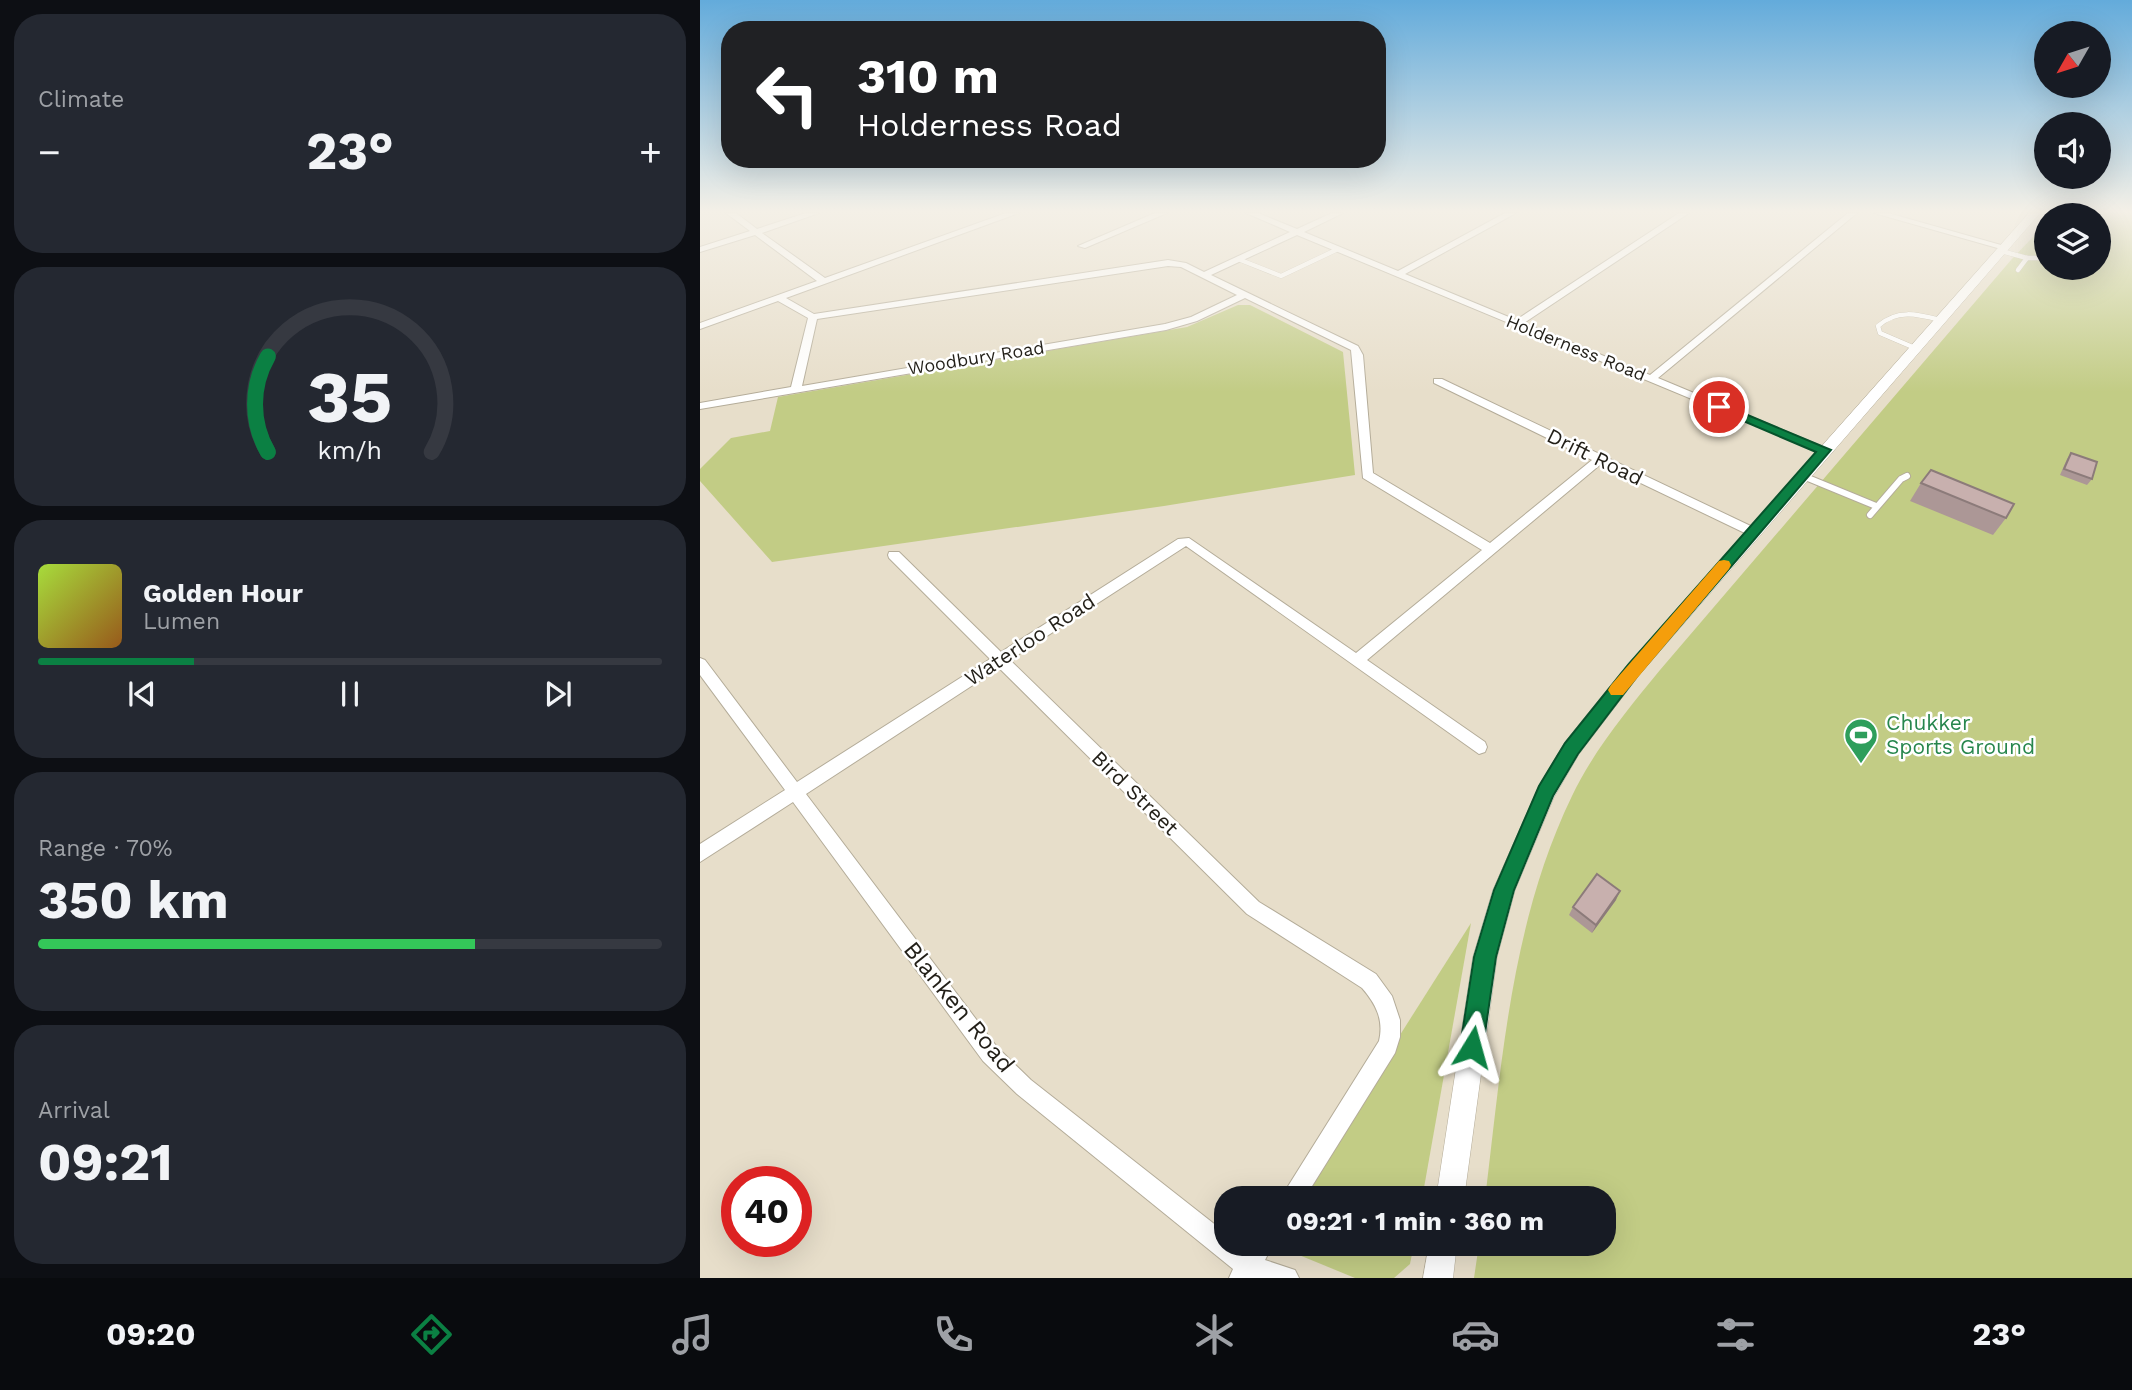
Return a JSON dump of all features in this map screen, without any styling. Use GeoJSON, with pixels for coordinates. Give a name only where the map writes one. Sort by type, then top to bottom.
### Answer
{"type":"FeatureCollection","features":[{"type":"Feature","properties":{"kind":"street"},"geometry":{"type":"LineString","coordinates":[[811,273],[824,282]]}},
{"type":"Feature","properties":{"kind":"street"},"geometry":{"type":"LineString","coordinates":[[700,326],[850,273]]}},
{"type":"Feature","properties":{"kind":"street"},"geometry":{"type":"LineString","coordinates":[[779,298],[813,317],[1102,273]]}},
{"type":"Feature","properties":{"kind":"street"},"geometry":{"type":"LineString","coordinates":[[1199,273],[1355,348],[1359,355],[1367,475],[1492,550]]}},
{"type":"Feature","properties":{"kind":"street"},"geometry":{"type":"LineString","coordinates":[[1204,275],[1209,273]]}},
{"type":"Feature","properties":{"kind":"street","name":"Holderness Road"},"geometry":{"type":"LineString","coordinates":[[1393,273],[1824,450]]}},
{"type":"Feature","properties":{"kind":"street"},"geometry":{"type":"LineString","coordinates":[[1399,275],[1403,273]]}},
{"type":"Feature","properties":{"kind":"street"},"geometry":{"type":"LineString","coordinates":[[1516,324],[1595,273]]}},
{"type":"Feature","properties":{"kind":"street"},"geometry":{"type":"LineString","coordinates":[[1651,379],[1781,273]]}},
{"type":"Feature","properties":{"kind":"street"},"geometry":{"type":"LineString","coordinates":[[1452,1186],[1485,957],[1504,890],[1532,822],[1565,759],[1594,719],[1753,532],[1982,273]]}},
{"type":"Feature","properties":{"kind":"street","name":"Woodbury Road"},"geometry":{"type":"LineString","coordinates":[[700,406],[1166,327],[1194,319],[1246,294]]}},
{"type":"Feature","properties":{"kind":"street"},"geometry":{"type":"LineString","coordinates":[[796,388],[813,317]]}},
{"type":"Feature","properties":{"kind":"street","name":"Drift Road"},"geometry":{"type":"LineString","coordinates":[[1438,381],[1753,532]]}},
{"type":"Feature","properties":{"kind":"street"},"geometry":{"type":"LineString","coordinates":[[1356,661],[1599,460]]}},
{"type":"Feature","properties":{"kind":"street","name":"Waterloo Road"},"geometry":{"type":"LineString","coordinates":[[700,854],[1183,541],[1189,542],[1479,747]]}},
{"type":"Feature","properties":{"kind":"street","name":"Bird Street"},"geometry":{"type":"LineString","coordinates":[[894,555],[1253,908],[1369,981],[1382,997],[1389,1011],[1391,1029],[1388,1046],[1299,1186]]}},
{"type":"Feature","properties":{"kind":"street","name":"Blanken Road"},"geometry":{"type":"LineString","coordinates":[[700,664],[990,1054],[1024,1087],[1245,1272],[1287,1278]]}},
{"type":"Feature","properties":{"kind":"street"},"geometry":{"type":"LineString","coordinates":[[1245,1272],[1255,1256]]}},
{"type":"Feature","properties":{"kind":"street"},"geometry":{"type":"LineString","coordinates":[[1438,1278],[1441,1256]]}},
{"type":"Feature","properties":{"kind":"lane"},"geometry":{"type":"LineString","coordinates":[[1266,273],[1284,276],[1291,273]]}},
{"type":"Feature","properties":{"kind":"lane"},"geometry":{"type":"LineString","coordinates":[[1915,348],[1880,333],[1878,326],[1890,316],[1900,314],[1940,320]]}},
{"type":"Feature","properties":{"kind":"lane"},"geometry":{"type":"LineString","coordinates":[[1802,476],[1876,506]]}},
{"type":"Feature","properties":{"kind":"lane"},"geometry":{"type":"LineString","coordinates":[[1870,515],[1907,476]]}},
{"type":"Feature","properties":{"kind":"green space","name":"Chukker Sports Ground"},"geometry":{"type":"Polygon","coordinates":[[[2000,273],[2034,273],[2034,280],[2111,280],[2111,273],[2132,273],[2132,1278],[1474,1278],[1477,1256],[1616,1256],[1616,1186],[1487,1186],[1512,993],[1535,893],[1551,844],[1572,796],[1612,730],[2000,273]]]}},
{"type":"Feature","properties":{"kind":"green space"},"geometry":{"type":"Polygon","coordinates":[[[1238,305],[1250,305],[1343,352],[1355,475],[1164,506],[772,562],[700,481],[700,469],[731,438],[770,431],[778,397],[1187,327],[1238,305]]]}},
{"type":"Feature","properties":{"kind":"green space"},"geometry":{"type":"Polygon","coordinates":[[[1471,923],[1424,1186],[1304,1186],[1471,923]]]}},
{"type":"Feature","properties":{"kind":"green space"},"geometry":{"type":"Polygon","coordinates":[[[1301,1256],[1412,1256],[1410,1264],[1394,1278],[1355,1278],[1301,1256]]]}},
{"type":"Feature","properties":{"kind":"building"},"geometry":{"type":"Polygon","coordinates":[[[2071,453],[2097,462],[2092,479],[2064,469],[2071,453]]]}},
{"type":"Feature","properties":{"kind":"building"},"geometry":{"type":"Polygon","coordinates":[[[1931,470],[2014,504],[2006,518],[1921,483],[1931,470]]]}},
{"type":"Feature","properties":{"kind":"building"},"geometry":{"type":"Polygon","coordinates":[[[1597,874],[1620,891],[1596,925],[1573,907],[1597,874]]]}},
{"type":"Feature","properties":{"kind":"slow traffic"},"geometry":{"type":"LineString","coordinates":[[1617,690],[1724,565]]}},
{"type":"Feature","properties":{"kind":"place","name":"Chukker Sports Ground"},"geometry":{"type":"Point","coordinates":[1861,765]}},
{"type":"Feature","properties":{"kind":"route"},"geometry":{"type":"LineString","coordinates":[[1472,1047],[1485,957],[1504,890],[1546,792],[1572,748],[1601,709],[1824,450],[1719,407]]}}]}
